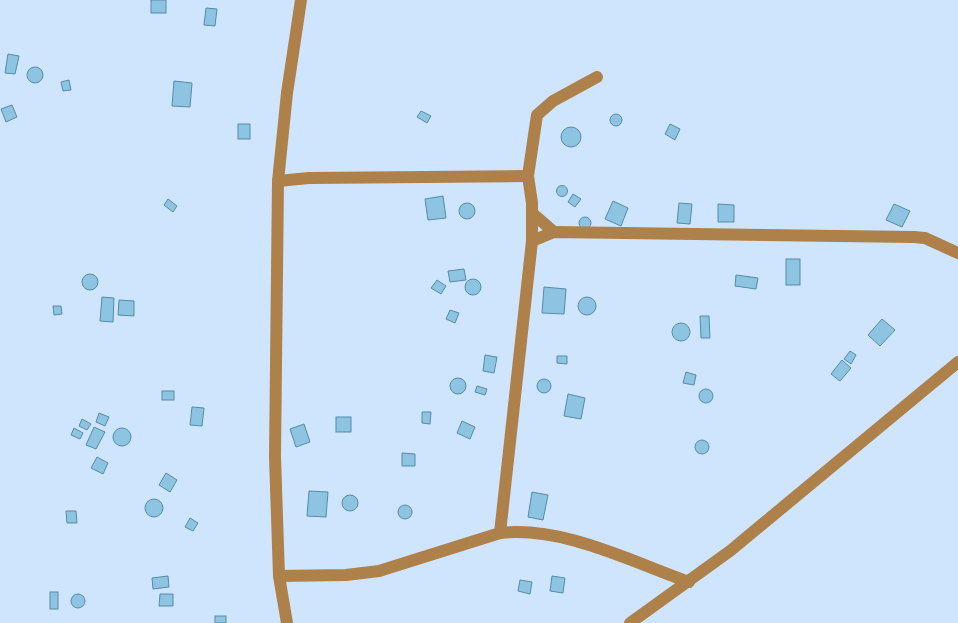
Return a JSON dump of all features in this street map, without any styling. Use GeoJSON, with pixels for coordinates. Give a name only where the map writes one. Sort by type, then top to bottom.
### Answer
{"type":"FeatureCollection","features":[{"type":"Feature","properties":{"kind":"street"},"geometry":{"type":"LineString","coordinates":[[287,623],[280,576],[275,457],[278,181],[287,93],[301,0]]}},
{"type":"Feature","properties":{"kind":"street"},"geometry":{"type":"LineString","coordinates":[[500,533],[532,241],[532,213],[528,176],[537,115],[553,101],[597,77]]}},
{"type":"Feature","properties":{"kind":"street"},"geometry":{"type":"LineString","coordinates":[[278,181],[309,178],[528,176]]}},
{"type":"Feature","properties":{"kind":"street"},"geometry":{"type":"LineString","coordinates":[[532,213],[554,232]]}},
{"type":"Feature","properties":{"kind":"street"},"geometry":{"type":"LineString","coordinates":[[532,241],[554,232],[925,238],[958,253]]}},
{"type":"Feature","properties":{"kind":"street"},"geometry":{"type":"LineString","coordinates":[[630,623],[730,551],[958,362]]}},
{"type":"Feature","properties":{"kind":"street"},"geometry":{"type":"LineString","coordinates":[[280,576],[346,575],[379,571],[500,533],[521,531],[569,539],[689,582]]}},
{"type":"Feature","properties":{"kind":"building"},"geometry":{"type":"Polygon","coordinates":[[[151,0],[166,0],[166,13],[151,13],[151,0]]]}},
{"type":"Feature","properties":{"kind":"building"},"geometry":{"type":"Polygon","coordinates":[[[206,8],[217,9],[215,26],[204,25],[206,8]]]}},
{"type":"Feature","properties":{"kind":"building"},"geometry":{"type":"Polygon","coordinates":[[[8,54],[19,56],[15,74],[5,73],[8,54]]]}},
{"type":"Feature","properties":{"kind":"building"},"geometry":{"type":"Polygon","coordinates":[[[32,67],[38,67],[43,72],[41,81],[32,83],[27,78],[27,72],[32,67]]]}},
{"type":"Feature","properties":{"kind":"building"},"geometry":{"type":"Polygon","coordinates":[[[69,80],[71,90],[63,91],[61,82],[69,80]]]}},
{"type":"Feature","properties":{"kind":"building"},"geometry":{"type":"Polygon","coordinates":[[[174,81],[192,83],[190,107],[172,106],[174,81]]]}},
{"type":"Feature","properties":{"kind":"building"},"geometry":{"type":"Polygon","coordinates":[[[12,105],[17,117],[6,122],[1,109],[12,105]]]}},
{"type":"Feature","properties":{"kind":"building"},"geometry":{"type":"Polygon","coordinates":[[[421,111],[431,116],[427,123],[417,117],[421,111]]]}},
{"type":"Feature","properties":{"kind":"building"},"geometry":{"type":"Polygon","coordinates":[[[616,114],[622,120],[616,126],[610,120],[616,114]]]}},
{"type":"Feature","properties":{"kind":"building"},"geometry":{"type":"Polygon","coordinates":[[[238,124],[250,124],[250,139],[238,139],[238,124]]]}},
{"type":"Feature","properties":{"kind":"building"},"geometry":{"type":"Polygon","coordinates":[[[670,124],[680,129],[675,140],[665,134],[670,124]]]}},
{"type":"Feature","properties":{"kind":"building"},"geometry":{"type":"Polygon","coordinates":[[[571,127],[578,130],[581,137],[578,144],[571,147],[564,144],[561,137],[564,130],[571,127]]]}},
{"type":"Feature","properties":{"kind":"building"},"geometry":{"type":"Polygon","coordinates":[[[562,185],[568,191],[562,197],[556,191],[562,185]]]}},
{"type":"Feature","properties":{"kind":"building"},"geometry":{"type":"Polygon","coordinates":[[[573,194],[581,199],[575,207],[568,202],[573,194]]]}},
{"type":"Feature","properties":{"kind":"building"},"geometry":{"type":"Polygon","coordinates":[[[443,196],[446,218],[428,220],[425,199],[443,196]]]}},
{"type":"Feature","properties":{"kind":"building"},"geometry":{"type":"Polygon","coordinates":[[[168,199],[177,206],[173,212],[164,205],[168,199]]]}},
{"type":"Feature","properties":{"kind":"building"},"geometry":{"type":"Polygon","coordinates":[[[613,201],[628,208],[621,226],[605,219],[613,201]]]}},
{"type":"Feature","properties":{"kind":"building"},"geometry":{"type":"Polygon","coordinates":[[[467,203],[475,211],[467,219],[459,211],[467,203]]]}},
{"type":"Feature","properties":{"kind":"building"},"geometry":{"type":"Polygon","coordinates":[[[679,203],[692,204],[690,224],[677,223],[679,203]]]}},
{"type":"Feature","properties":{"kind":"building"},"geometry":{"type":"Polygon","coordinates":[[[718,204],[734,205],[734,222],[718,222],[718,204]]]}},
{"type":"Feature","properties":{"kind":"building"},"geometry":{"type":"Polygon","coordinates":[[[894,204],[910,211],[902,227],[886,220],[894,204]]]}},
{"type":"Feature","properties":{"kind":"building"},"geometry":{"type":"Polygon","coordinates":[[[583,217],[587,217],[591,223],[587,229],[583,229],[579,225],[579,221],[583,217]]]}},
{"type":"Feature","properties":{"kind":"building"},"geometry":{"type":"Polygon","coordinates":[[[786,259],[800,259],[800,285],[786,285],[786,259]]]}},
{"type":"Feature","properties":{"kind":"building"},"geometry":{"type":"Polygon","coordinates":[[[464,269],[466,280],[450,282],[448,271],[464,269]]]}},
{"type":"Feature","properties":{"kind":"building"},"geometry":{"type":"Polygon","coordinates":[[[90,274],[98,282],[90,290],[82,282],[90,274]]]}},
{"type":"Feature","properties":{"kind":"building"},"geometry":{"type":"Polygon","coordinates":[[[736,275],[758,278],[756,289],[735,286],[736,275]]]}},
{"type":"Feature","properties":{"kind":"building"},"geometry":{"type":"Polygon","coordinates":[[[470,279],[476,279],[481,284],[479,293],[470,295],[465,290],[465,284],[470,279]]]}},
{"type":"Feature","properties":{"kind":"building"},"geometry":{"type":"Polygon","coordinates":[[[437,280],[446,286],[441,294],[431,288],[437,280]]]}},
{"type":"Feature","properties":{"kind":"building"},"geometry":{"type":"Polygon","coordinates":[[[544,287],[566,289],[564,314],[542,313],[544,287]]]}},
{"type":"Feature","properties":{"kind":"building"},"geometry":{"type":"Polygon","coordinates":[[[102,297],[114,298],[113,322],[100,321],[102,297]]]}},
{"type":"Feature","properties":{"kind":"building"},"geometry":{"type":"Polygon","coordinates":[[[587,297],[593,300],[596,306],[593,312],[587,315],[581,312],[578,306],[581,300],[587,297]]]}},
{"type":"Feature","properties":{"kind":"building"},"geometry":{"type":"Polygon","coordinates":[[[119,300],[134,301],[134,316],[118,315],[119,300]]]}},
{"type":"Feature","properties":{"kind":"building"},"geometry":{"type":"Polygon","coordinates":[[[53,306],[61,306],[62,314],[54,315],[53,306]]]}},
{"type":"Feature","properties":{"kind":"building"},"geometry":{"type":"Polygon","coordinates":[[[450,310],[459,313],[455,323],[446,319],[450,310]]]}},
{"type":"Feature","properties":{"kind":"building"},"geometry":{"type":"Polygon","coordinates":[[[700,316],[709,316],[710,338],[701,338],[700,316]]]}},
{"type":"Feature","properties":{"kind":"building"},"geometry":{"type":"Polygon","coordinates":[[[882,319],[895,330],[880,346],[868,335],[882,319]]]}},
{"type":"Feature","properties":{"kind":"building"},"geometry":{"type":"Polygon","coordinates":[[[681,323],[687,326],[690,332],[687,338],[681,341],[675,338],[672,332],[675,326],[681,323]]]}},
{"type":"Feature","properties":{"kind":"building"},"geometry":{"type":"Polygon","coordinates":[[[850,351],[856,355],[851,364],[844,359],[850,351]]]}},
{"type":"Feature","properties":{"kind":"building"},"geometry":{"type":"Polygon","coordinates":[[[485,355],[497,357],[494,373],[483,371],[485,355]]]}},
{"type":"Feature","properties":{"kind":"building"},"geometry":{"type":"Polygon","coordinates":[[[557,356],[567,356],[567,364],[557,363],[557,356]]]}},
{"type":"Feature","properties":{"kind":"building"},"geometry":{"type":"Polygon","coordinates":[[[842,360],[851,368],[840,381],[831,374],[842,360]]]}},
{"type":"Feature","properties":{"kind":"building"},"geometry":{"type":"Polygon","coordinates":[[[686,372],[696,375],[694,385],[683,383],[686,372]]]}},
{"type":"Feature","properties":{"kind":"building"},"geometry":{"type":"Polygon","coordinates":[[[455,378],[461,378],[466,383],[464,392],[455,394],[450,389],[450,383],[455,378]]]}},
{"type":"Feature","properties":{"kind":"building"},"geometry":{"type":"Polygon","coordinates":[[[541,379],[547,379],[551,386],[547,393],[541,393],[537,389],[537,383],[541,379]]]}},
{"type":"Feature","properties":{"kind":"building"},"geometry":{"type":"Polygon","coordinates":[[[477,386],[487,389],[485,395],[475,392],[477,386]]]}},
{"type":"Feature","properties":{"kind":"building"},"geometry":{"type":"Polygon","coordinates":[[[703,389],[709,389],[713,396],[709,403],[703,403],[699,399],[699,393],[703,389]]]}},
{"type":"Feature","properties":{"kind":"building"},"geometry":{"type":"Polygon","coordinates":[[[162,391],[174,391],[174,400],[162,400],[162,391]]]}},
{"type":"Feature","properties":{"kind":"building"},"geometry":{"type":"Polygon","coordinates":[[[568,394],[585,398],[581,419],[564,416],[568,394]]]}},
{"type":"Feature","properties":{"kind":"building"},"geometry":{"type":"Polygon","coordinates":[[[192,407],[204,408],[202,426],[190,425],[192,407]]]}},
{"type":"Feature","properties":{"kind":"building"},"geometry":{"type":"Polygon","coordinates":[[[422,412],[431,412],[430,424],[422,423],[422,412]]]}},
{"type":"Feature","properties":{"kind":"building"},"geometry":{"type":"Polygon","coordinates":[[[99,413],[109,417],[105,426],[96,422],[99,413]]]}},
{"type":"Feature","properties":{"kind":"building"},"geometry":{"type":"Polygon","coordinates":[[[336,417],[351,417],[351,432],[336,432],[336,417]]]}},
{"type":"Feature","properties":{"kind":"building"},"geometry":{"type":"Polygon","coordinates":[[[82,419],[91,424],[87,430],[79,426],[82,419]]]}},
{"type":"Feature","properties":{"kind":"building"},"geometry":{"type":"Polygon","coordinates":[[[462,421],[475,427],[470,439],[457,433],[462,421]]]}},
{"type":"Feature","properties":{"kind":"building"},"geometry":{"type":"Polygon","coordinates":[[[304,424],[310,442],[296,447],[290,429],[304,424]]]}},
{"type":"Feature","properties":{"kind":"building"},"geometry":{"type":"Polygon","coordinates":[[[94,427],[105,432],[96,449],[86,445],[94,427]]]}},
{"type":"Feature","properties":{"kind":"building"},"geometry":{"type":"Polygon","coordinates":[[[74,428],[83,433],[80,439],[71,435],[74,428]]]}},
{"type":"Feature","properties":{"kind":"building"},"geometry":{"type":"Polygon","coordinates":[[[122,428],[128,431],[131,437],[128,443],[122,446],[116,443],[113,437],[116,431],[122,428]]]}},
{"type":"Feature","properties":{"kind":"building"},"geometry":{"type":"Polygon","coordinates":[[[702,440],[707,442],[709,447],[707,452],[702,454],[697,452],[695,447],[697,442],[702,440]]]}},
{"type":"Feature","properties":{"kind":"building"},"geometry":{"type":"Polygon","coordinates":[[[402,453],[415,454],[415,466],[402,466],[402,453]]]}},
{"type":"Feature","properties":{"kind":"building"},"geometry":{"type":"Polygon","coordinates":[[[97,457],[108,463],[103,474],[91,468],[97,457]]]}},
{"type":"Feature","properties":{"kind":"building"},"geometry":{"type":"Polygon","coordinates":[[[166,473],[177,480],[170,492],[159,485],[166,473]]]}},
{"type":"Feature","properties":{"kind":"building"},"geometry":{"type":"Polygon","coordinates":[[[309,491],[328,492],[326,517],[307,516],[309,491]]]}},
{"type":"Feature","properties":{"kind":"building"},"geometry":{"type":"Polygon","coordinates":[[[532,492],[548,495],[543,520],[528,517],[532,492]]]}},
{"type":"Feature","properties":{"kind":"building"},"geometry":{"type":"Polygon","coordinates":[[[347,495],[353,495],[358,500],[356,509],[347,511],[342,506],[342,500],[347,495]]]}},
{"type":"Feature","properties":{"kind":"building"},"geometry":{"type":"Polygon","coordinates":[[[150,499],[158,499],[163,504],[161,515],[150,517],[145,512],[145,504],[150,499]]]}},
{"type":"Feature","properties":{"kind":"building"},"geometry":{"type":"Polygon","coordinates":[[[402,505],[408,505],[412,512],[408,519],[402,519],[398,515],[398,509],[402,505]]]}},
{"type":"Feature","properties":{"kind":"building"},"geometry":{"type":"Polygon","coordinates":[[[66,511],[76,511],[77,523],[67,523],[66,511]]]}},
{"type":"Feature","properties":{"kind":"building"},"geometry":{"type":"Polygon","coordinates":[[[190,518],[198,523],[193,531],[185,527],[190,518]]]}},
{"type":"Feature","properties":{"kind":"building"},"geometry":{"type":"Polygon","coordinates":[[[168,576],[169,587],[153,589],[152,578],[168,576]]]}},
{"type":"Feature","properties":{"kind":"building"},"geometry":{"type":"Polygon","coordinates":[[[552,576],[565,578],[563,593],[550,591],[552,576]]]}},
{"type":"Feature","properties":{"kind":"building"},"geometry":{"type":"Polygon","coordinates":[[[520,580],[532,582],[530,594],[518,591],[520,580]]]}},
{"type":"Feature","properties":{"kind":"building"},"geometry":{"type":"Polygon","coordinates":[[[50,592],[58,592],[58,609],[50,609],[50,592]]]}},
{"type":"Feature","properties":{"kind":"building"},"geometry":{"type":"Polygon","coordinates":[[[78,594],[83,596],[85,601],[83,606],[78,608],[73,606],[71,601],[73,596],[78,594]]]}},
{"type":"Feature","properties":{"kind":"building"},"geometry":{"type":"Polygon","coordinates":[[[160,594],[173,594],[173,606],[159,606],[160,594]]]}},
{"type":"Feature","properties":{"kind":"building"},"geometry":{"type":"Polygon","coordinates":[[[215,616],[226,616],[226,623],[215,623],[215,616]]]}}]}
